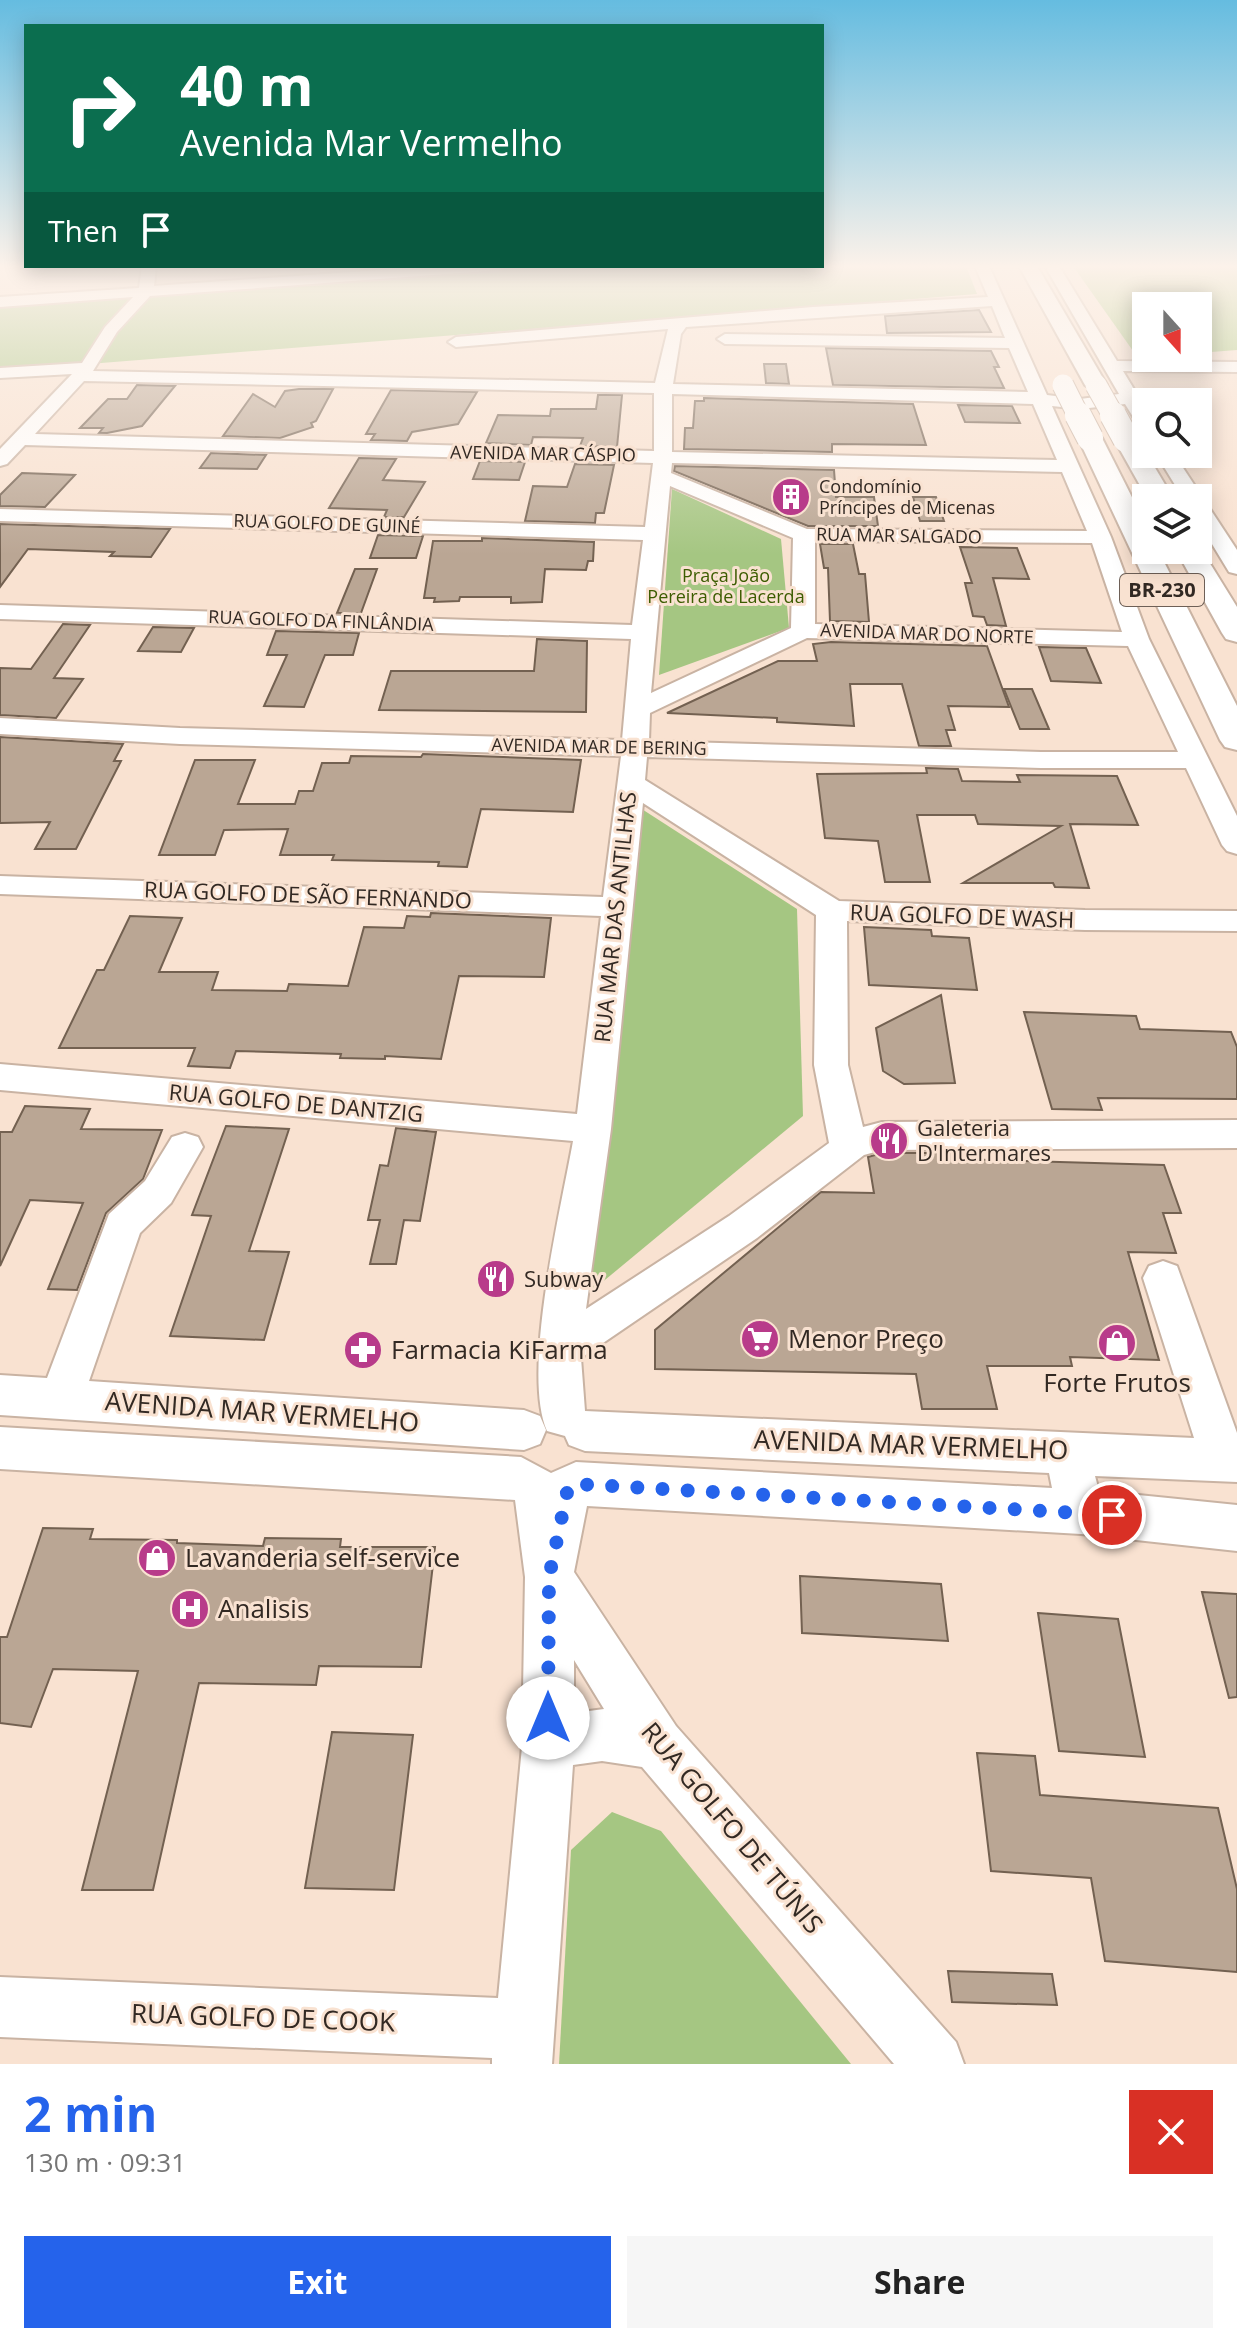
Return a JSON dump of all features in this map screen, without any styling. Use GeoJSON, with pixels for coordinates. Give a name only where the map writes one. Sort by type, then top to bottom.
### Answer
{"type":"FeatureCollection","features":[{"type":"Feature","properties":{"kind":"highway"},"geometry":{"type":"LineString","coordinates":[[1083,362],[1096,385],[1132,422]]}},
{"type":"Feature","properties":{"kind":"highway","name":"BR-230"},"geometry":{"type":"LineString","coordinates":[[1060,378],[1237,740]]}},
{"type":"Feature","properties":{"kind":"highway","name":"BR-230"},"geometry":{"type":"LineString","coordinates":[[1198,564],[1237,633]]}},
{"type":"Feature","properties":{"kind":"street"},"geometry":{"type":"LineString","coordinates":[[0,460],[90,362]]}},
{"type":"Feature","properties":{"kind":"street","name":"RUA MAR DAS ANTILHAS"},"geometry":{"type":"LineString","coordinates":[[524,2046],[548,1747],[551,1485],[513,1459],[517,1438],[553,1424],[559,1349],[593,1129],[635,748],[643,632],[663,466],[663,389],[669,362]]}},
{"type":"Feature","properties":{"kind":"street"},"geometry":{"type":"LineString","coordinates":[[1014,362],[1040,397],[1100,537],[1137,639],[1237,845]]}},
{"type":"Feature","properties":{"kind":"street"},"geometry":{"type":"LineString","coordinates":[[1110,362],[1132,402]]}},
{"type":"Feature","properties":{"kind":"street"},"geometry":{"type":"LineString","coordinates":[[1112,366],[1132,366]]}},
{"type":"Feature","properties":{"kind":"street"},"geometry":{"type":"LineString","coordinates":[[1212,368],[1237,369]]}},
{"type":"Feature","properties":{"kind":"street"},"geometry":{"type":"LineString","coordinates":[[0,373],[84,372],[663,389],[1012,390],[1080,404],[1131,398]]}},
{"type":"Feature","properties":{"kind":"street"},"geometry":{"type":"LineString","coordinates":[[1204,372],[1237,380]]}},
{"type":"Feature","properties":{"kind":"street"},"geometry":{"type":"LineString","coordinates":[[1052,430],[1079,419],[1100,418],[1132,427]]}},
{"type":"Feature","properties":{"kind":"street","name":"AVENIDA MAR CÁSPIO"},"geometry":{"type":"LineString","coordinates":[[19,439],[663,466],[1068,466]]}},
{"type":"Feature","properties":{"kind":"street","name":"RUA MAR SALGADO"},"geometry":{"type":"LineString","coordinates":[[663,466],[804,535],[1100,537]]}},
{"type":"Feature","properties":{"kind":"street","name":"RUA GOLFO DE GUINÉ"},"geometry":{"type":"LineString","coordinates":[[0,515],[653,534]]}},
{"type":"Feature","properties":{"kind":"street"},"geometry":{"type":"LineString","coordinates":[[1212,519],[1227,535],[1237,567]]}},
{"type":"Feature","properties":{"kind":"street"},"geometry":{"type":"LineString","coordinates":[[803,631],[804,535]]}},
{"type":"Feature","properties":{"kind":"street","name":"RUA GOLFO DA FINLÂNDIA"},"geometry":{"type":"LineString","coordinates":[[0,612],[643,632]]}},
{"type":"Feature","properties":{"kind":"street","name":"AVENIDA MAR DO NORTE"},"geometry":{"type":"LineString","coordinates":[[638,709],[803,631],[1137,639]]}},
{"type":"Feature","properties":{"kind":"street","name":"AVENIDA MAR DE BERING"},"geometry":{"type":"LineString","coordinates":[[0,726],[180,736],[1041,760],[1198,760]]}},
{"type":"Feature","properties":{"kind":"street","name":"RUA GOLFO DE WASH"},"geometry":{"type":"LineString","coordinates":[[629,782],[832,911],[1085,920],[1237,921]]}},
{"type":"Feature","properties":{"kind":"street","name":"RUA GOLFO DE SÃO FERNANDO"},"geometry":{"type":"LineString","coordinates":[[0,885],[616,907]]}},
{"type":"Feature","properties":{"kind":"street"},"geometry":{"type":"LineString","coordinates":[[559,1349],[743,1227],[849,1148],[831,1065],[832,911]]}},
{"type":"Feature","properties":{"kind":"street","name":"RUA GOLFO DE DANTZIG"},"geometry":{"type":"LineString","coordinates":[[0,1077],[593,1129]]}},
{"type":"Feature","properties":{"kind":"street"},"geometry":{"type":"LineString","coordinates":[[848,1145],[882,1136],[1237,1134]]}},
{"type":"Feature","properties":{"kind":"street"},"geometry":{"type":"LineString","coordinates":[[61,1399],[123,1225],[158,1192],[185,1147]]}},
{"type":"Feature","properties":{"kind":"street"},"geometry":{"type":"LineString","coordinates":[[1163,1278],[1231,1460]]}},
{"type":"Feature","properties":{"kind":"street","name":"AVENIDA MAR VERMELHO"},"geometry":{"type":"LineString","coordinates":[[0,1395],[1231,1460]]}},
{"type":"Feature","properties":{"kind":"street"},"geometry":{"type":"LineString","coordinates":[[551,1485],[589,1471],[593,1454],[553,1424]]}},
{"type":"Feature","properties":{"kind":"street"},"geometry":{"type":"LineString","coordinates":[[0,1448],[551,1485],[1081,1512],[1237,1528]]}},
{"type":"Feature","properties":{"kind":"street"},"geometry":{"type":"LineString","coordinates":[[1067,1452],[1081,1512]]}},
{"type":"Feature","properties":{"kind":"street","name":"RUA GOLFO DE TÚNIS"},"geometry":{"type":"LineString","coordinates":[[549,1577],[657,1745],[934,2064]]}},
{"type":"Feature","properties":{"kind":"street"},"geometry":{"type":"LineString","coordinates":[[548,1747],[579,1736],[608,1733],[657,1745]]}},
{"type":"Feature","properties":{"kind":"street","name":"RUA GOLFO DE COOK"},"geometry":{"type":"LineString","coordinates":[[0,2007],[524,2046]]}},
{"type":"Feature","properties":{"kind":"green space"},"geometry":{"type":"Polygon","coordinates":[[[0,362],[110,362],[0,371],[0,362]]]}},
{"type":"Feature","properties":{"kind":"green space","name":"Praça João Pereira de Lacerda"},"geometry":{"type":"Polygon","coordinates":[[[672,489],[781,539],[789,628],[659,675],[672,489]]]}},
{"type":"Feature","properties":{"kind":"green space"},"geometry":{"type":"Polygon","coordinates":[[[634,804],[797,909],[803,1116],[588,1294],[634,804]]]}},
{"type":"Feature","properties":{"kind":"green space"},"geometry":{"type":"Polygon","coordinates":[[[612,1812],[661,1831],[851,2064],[559,2064],[571,1850],[612,1812]]]}},
{"type":"Feature","properties":{"kind":"building"},"geometry":{"type":"Polygon","coordinates":[[[829,362],[997,362],[999,367],[994,367],[1004,388],[833,385],[829,362]]]}},
{"type":"Feature","properties":{"kind":"building"},"geometry":{"type":"Polygon","coordinates":[[[764,364],[786,364],[789,384],[766,383],[764,364]]]}},
{"type":"Feature","properties":{"kind":"building"},"geometry":{"type":"Polygon","coordinates":[[[137,385],[175,386],[142,426],[107,433],[99,433],[103,428],[80,428],[108,399],[127,399],[137,385]]]}},
{"type":"Feature","properties":{"kind":"building"},"geometry":{"type":"Polygon","coordinates":[[[333,389],[316,421],[311,423],[313,427],[280,438],[223,436],[253,394],[275,407],[285,391],[333,389]]]}},
{"type":"Feature","properties":{"kind":"building"},"geometry":{"type":"Polygon","coordinates":[[[391,390],[477,392],[458,424],[412,432],[407,441],[371,440],[375,434],[366,434],[391,390]]]}},
{"type":"Feature","properties":{"kind":"building"},"geometry":{"type":"Polygon","coordinates":[[[598,395],[622,395],[617,447],[580,446],[583,438],[533,437],[531,445],[486,443],[498,415],[550,416],[551,409],[596,409],[598,395]]]}},
{"type":"Feature","properties":{"kind":"building"},"geometry":{"type":"Polygon","coordinates":[[[704,398],[913,404],[926,445],[832,444],[832,452],[684,449],[685,428],[693,428],[695,401],[704,401],[704,398]]]}},
{"type":"Feature","properties":{"kind":"building"},"geometry":{"type":"Polygon","coordinates":[[[958,405],[1012,406],[1020,423],[965,422],[958,405]]]}},
{"type":"Feature","properties":{"kind":"building"},"geometry":{"type":"Polygon","coordinates":[[[211,453],[266,455],[257,469],[200,468],[211,453]]]}},
{"type":"Feature","properties":{"kind":"building"},"geometry":{"type":"Polygon","coordinates":[[[359,458],[396,459],[383,480],[425,482],[404,517],[384,517],[387,510],[329,508],[359,458]]]}},
{"type":"Feature","properties":{"kind":"building"},"geometry":{"type":"Polygon","coordinates":[[[480,461],[525,462],[519,480],[473,479],[480,461]]]}},
{"type":"Feature","properties":{"kind":"building"},"geometry":{"type":"Polygon","coordinates":[[[575,464],[614,465],[604,513],[596,513],[595,523],[525,521],[533,486],[567,487],[575,464]]]}},
{"type":"Feature","properties":{"kind":"building","name":"Condomínio Príncipes de Micenas"},"geometry":{"type":"Polygon","coordinates":[[[675,466],[834,470],[836,497],[874,497],[878,526],[808,526],[674,471],[675,466]]]}},
{"type":"Feature","properties":{"kind":"building"},"geometry":{"type":"Polygon","coordinates":[[[22,473],[75,475],[45,507],[0,506],[0,495],[22,473]]]}},
{"type":"Feature","properties":{"kind":"building"},"geometry":{"type":"Polygon","coordinates":[[[913,497],[936,497],[944,521],[920,521],[913,497]]]}},
{"type":"Feature","properties":{"kind":"building"},"geometry":{"type":"Polygon","coordinates":[[[0,524],[170,529],[151,557],[110,556],[114,552],[28,549],[0,587],[0,524]]]}},
{"type":"Feature","properties":{"kind":"building"},"geometry":{"type":"Polygon","coordinates":[[[378,535],[423,536],[416,558],[370,558],[378,535]]]}},
{"type":"Feature","properties":{"kind":"building"},"geometry":{"type":"Polygon","coordinates":[[[482,538],[594,542],[593,561],[588,561],[586,570],[545,569],[542,602],[511,603],[511,597],[460,597],[459,601],[434,602],[435,598],[424,598],[433,541],[482,541],[482,538]]]}},
{"type":"Feature","properties":{"kind":"building"},"geometry":{"type":"Polygon","coordinates":[[[820,544],[853,544],[859,574],[865,574],[869,622],[830,621],[828,568],[824,568],[820,544]]]}},
{"type":"Feature","properties":{"kind":"building"},"geometry":{"type":"Polygon","coordinates":[[[960,547],[1017,548],[1029,579],[993,578],[1006,626],[987,625],[984,617],[973,616],[965,583],[972,583],[960,547]]]}},
{"type":"Feature","properties":{"kind":"building"},"geometry":{"type":"Polygon","coordinates":[[[355,569],[377,569],[361,613],[337,613],[355,569]]]}},
{"type":"Feature","properties":{"kind":"building"},"geometry":{"type":"Polygon","coordinates":[[[63,624],[90,625],[54,678],[83,679],[56,718],[0,715],[0,668],[31,669],[63,624]]]}},
{"type":"Feature","properties":{"kind":"building"},"geometry":{"type":"Polygon","coordinates":[[[153,627],[194,628],[181,652],[138,651],[153,627]]]}},
{"type":"Feature","properties":{"kind":"building"},"geometry":{"type":"Polygon","coordinates":[[[276,631],[359,633],[353,655],[325,655],[304,707],[264,706],[287,655],[267,655],[276,631]]]}},
{"type":"Feature","properties":{"kind":"building"},"geometry":{"type":"Polygon","coordinates":[[[537,639],[587,641],[586,712],[379,710],[391,671],[534,671],[537,639]]]}},
{"type":"Feature","properties":{"kind":"building"},"geometry":{"type":"Polygon","coordinates":[[[813,644],[987,646],[1009,707],[948,706],[955,730],[946,730],[951,746],[919,746],[902,684],[850,684],[854,726],[777,722],[777,718],[667,713],[778,661],[817,661],[813,644]]]}},
{"type":"Feature","properties":{"kind":"building"},"geometry":{"type":"Polygon","coordinates":[[[1039,647],[1086,648],[1101,683],[1051,681],[1039,647]]]}},
{"type":"Feature","properties":{"kind":"building"},"geometry":{"type":"Polygon","coordinates":[[[1004,689],[1032,689],[1049,729],[1020,729],[1004,689]]]}},
{"type":"Feature","properties":{"kind":"building"},"geometry":{"type":"Polygon","coordinates":[[[0,737],[123,744],[114,761],[121,761],[76,849],[35,849],[50,822],[0,823],[0,737]]]}},
{"type":"Feature","properties":{"kind":"building"},"geometry":{"type":"Polygon","coordinates":[[[423,754],[581,760],[573,812],[481,809],[467,867],[438,866],[439,862],[332,860],[334,855],[280,855],[288,829],[224,830],[215,855],[159,855],[195,760],[255,760],[238,804],[295,804],[299,791],[313,791],[322,763],[349,763],[351,756],[421,757],[423,754]]]}},
{"type":"Feature","properties":{"kind":"building"},"geometry":{"type":"Polygon","coordinates":[[[926,768],[958,769],[962,781],[1020,782],[1017,775],[1117,776],[1138,825],[1070,824],[1089,888],[1055,887],[1053,883],[963,883],[1061,826],[978,824],[975,815],[917,815],[930,882],[885,882],[878,841],[825,838],[817,774],[927,773],[926,768]]]}},
{"type":"Feature","properties":{"kind":"building"},"geometry":{"type":"Polygon","coordinates":[[[431,913],[551,918],[544,977],[459,976],[441,1059],[385,1056],[385,1059],[340,1058],[341,1054],[236,1051],[230,1068],[188,1066],[195,1048],[59,1048],[97,970],[104,970],[130,916],[182,918],[159,972],[218,972],[212,990],[287,991],[289,984],[348,986],[364,927],[404,928],[407,916],[430,917],[431,913]]]}},
{"type":"Feature","properties":{"kind":"building"},"geometry":{"type":"Polygon","coordinates":[[[864,927],[931,930],[932,936],[969,938],[977,990],[869,985],[864,927]]]}},
{"type":"Feature","properties":{"kind":"building"},"geometry":{"type":"Polygon","coordinates":[[[941,995],[955,1083],[904,1084],[883,1071],[876,1028],[941,995]]]}},
{"type":"Feature","properties":{"kind":"building"},"geometry":{"type":"Polygon","coordinates":[[[1024,1012],[1136,1016],[1140,1029],[1231,1032],[1237,1047],[1237,1099],[1098,1098],[1102,1110],[1052,1109],[1024,1012]]]}},
{"type":"Feature","properties":{"kind":"building"},"geometry":{"type":"Polygon","coordinates":[[[25,1106],[90,1109],[81,1129],[162,1130],[143,1179],[106,1213],[77,1290],[48,1289],[83,1203],[30,1200],[0,1266],[0,1132],[12,1132],[25,1106]]]}},
{"type":"Feature","properties":{"kind":"building"},"geometry":{"type":"Polygon","coordinates":[[[226,1126],[289,1129],[249,1251],[289,1252],[264,1340],[170,1336],[211,1216],[192,1215],[226,1126]]]}},
{"type":"Feature","properties":{"kind":"building"},"geometry":{"type":"Polygon","coordinates":[[[396,1128],[436,1132],[420,1221],[404,1220],[396,1264],[370,1264],[380,1220],[368,1220],[380,1165],[388,1166],[396,1128]]]}},
{"type":"Feature","properties":{"kind":"building"},"geometry":{"type":"Polygon","coordinates":[[[882,1153],[956,1153],[957,1159],[1164,1165],[1181,1213],[1163,1213],[1176,1253],[1128,1252],[1159,1360],[1070,1357],[1072,1366],[987,1366],[997,1409],[922,1409],[916,1374],[655,1369],[655,1330],[821,1192],[874,1193],[868,1157],[882,1153]]]}},
{"type":"Feature","properties":{"kind":"building"},"geometry":{"type":"Polygon","coordinates":[[[43,1528],[93,1529],[90,1539],[177,1540],[177,1543],[263,1546],[265,1538],[341,1539],[340,1547],[435,1547],[421,1667],[319,1666],[316,1685],[199,1683],[153,1890],[82,1890],[138,1671],[53,1669],[31,1727],[0,1723],[0,1637],[7,1637],[43,1528]]]}},
{"type":"Feature","properties":{"kind":"building"},"geometry":{"type":"Polygon","coordinates":[[[800,1576],[941,1584],[948,1641],[802,1633],[800,1576]]]}},
{"type":"Feature","properties":{"kind":"building"},"geometry":{"type":"Polygon","coordinates":[[[1202,1592],[1237,1594],[1237,1697],[1229,1698],[1202,1592]]]}},
{"type":"Feature","properties":{"kind":"building"},"geometry":{"type":"Polygon","coordinates":[[[1038,1613],[1118,1619],[1145,1757],[1059,1751],[1038,1613]]]}},
{"type":"Feature","properties":{"kind":"building"},"geometry":{"type":"Polygon","coordinates":[[[332,1732],[413,1735],[394,1890],[305,1888],[332,1732]]]}},
{"type":"Feature","properties":{"kind":"building"},"geometry":{"type":"Polygon","coordinates":[[[977,1753],[1035,1756],[1040,1795],[1218,1808],[1237,1889],[1237,1972],[1105,1961],[1091,1878],[991,1871],[977,1753]]]}},
{"type":"Feature","properties":{"kind":"building"},"geometry":{"type":"Polygon","coordinates":[[[948,1971],[1052,1974],[1057,2005],[952,2002],[948,1971]]]}},
{"type":"Feature","properties":{"kind":"place","name":"Condomínio Príncipes de Micenas"},"geometry":{"type":"Point","coordinates":[791,497]}},
{"type":"Feature","properties":{"kind":"place","name":"Galeteria D'Intermares"},"geometry":{"type":"Point","coordinates":[889,1141]}},
{"type":"Feature","properties":{"kind":"place","name":"Subway"},"geometry":{"type":"Point","coordinates":[496,1279]}},
{"type":"Feature","properties":{"kind":"place","name":"Menor Preço"},"geometry":{"type":"Point","coordinates":[760,1339]}},
{"type":"Feature","properties":{"kind":"place","name":"Forte Frutos"},"geometry":{"type":"Point","coordinates":[1117,1343]}},
{"type":"Feature","properties":{"kind":"place","name":"Farmacia KiFarma"},"geometry":{"type":"Point","coordinates":[363,1350]}},
{"type":"Feature","properties":{"kind":"place","name":"Lavanderia self-service"},"geometry":{"type":"Point","coordinates":[157,1558]}},
{"type":"Feature","properties":{"kind":"place","name":"Analisis"},"geometry":{"type":"Point","coordinates":[190,1609]}},
{"type":"Feature","properties":{"kind":"route"},"geometry":{"type":"LineString","coordinates":[[548,1718],[549,1577],[568,1488],[576,1484],[1112,1515]]}}]}
